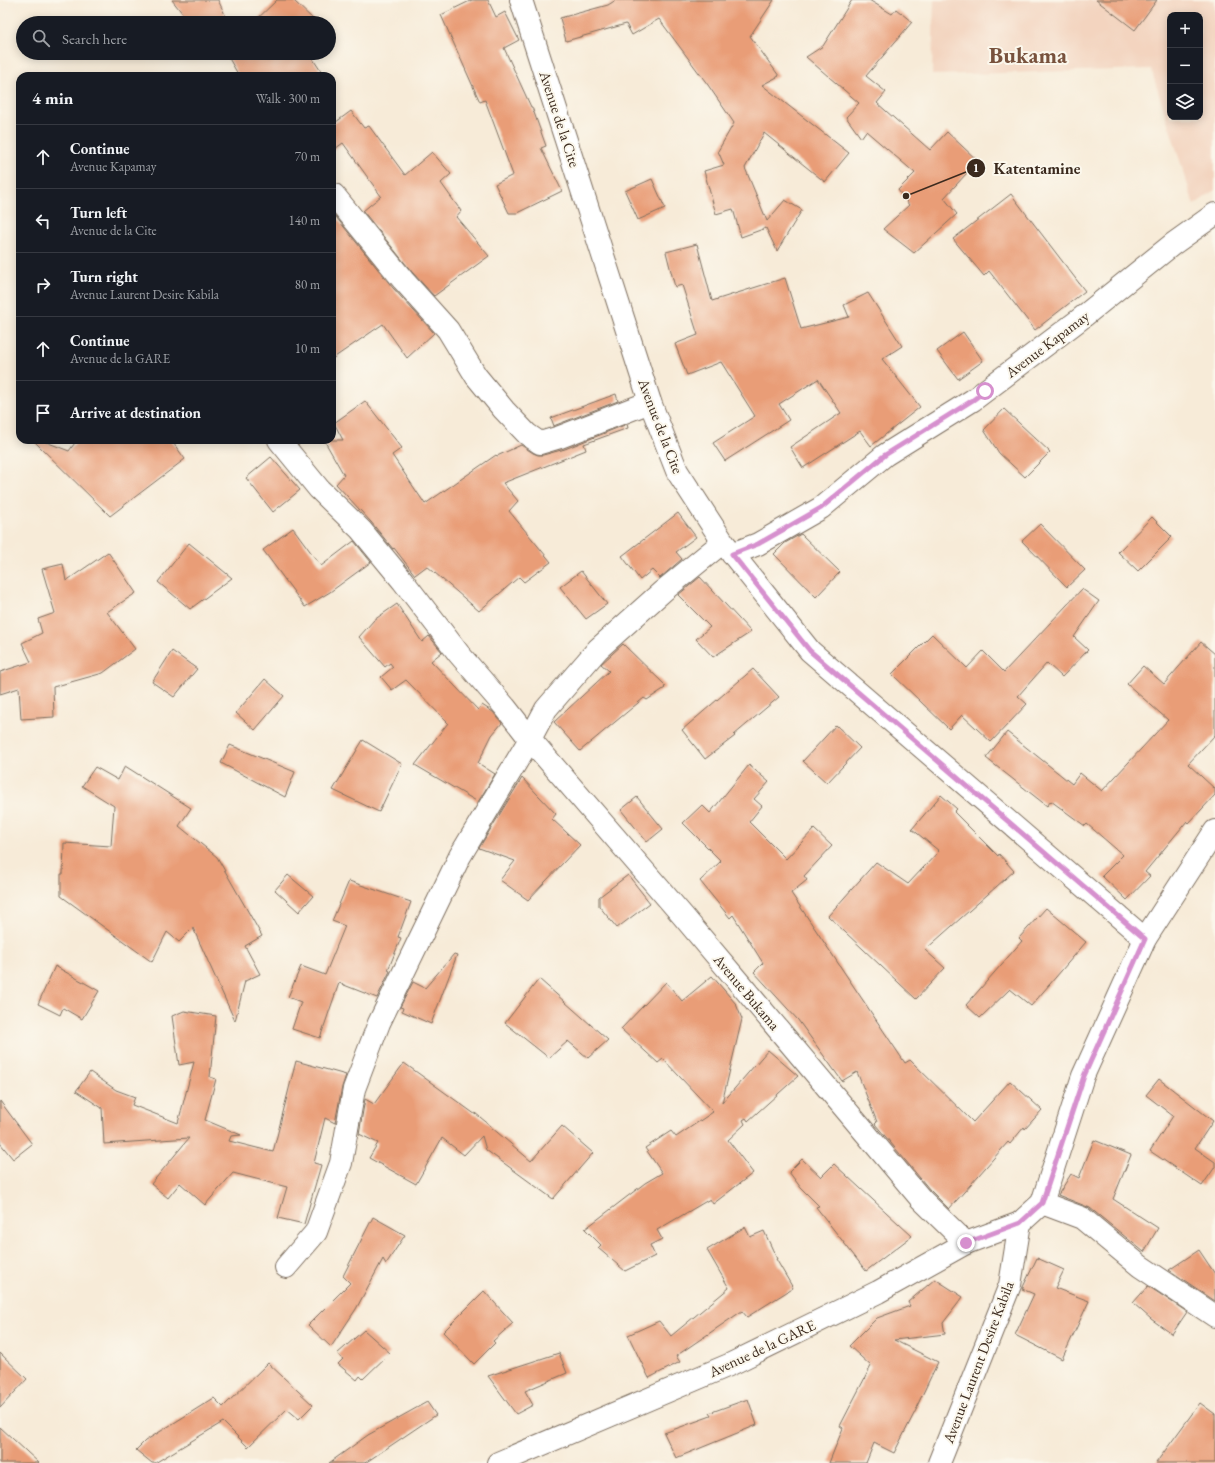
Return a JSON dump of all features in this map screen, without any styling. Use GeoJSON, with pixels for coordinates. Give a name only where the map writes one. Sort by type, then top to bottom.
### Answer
{"type":"FeatureCollection","features":[{"type":"Feature","properties":{"kind":"street","name":"Avenue de la Cite"},"geometry":{"type":"LineString","coordinates":[[521,0],[650,402],[677,471],[727,548],[810,651],[1145,939]]}},
{"type":"Feature","properties":{"kind":"street"},"geometry":{"type":"LineString","coordinates":[[336,197],[403,280],[448,330],[476,376],[504,410],[527,434],[540,443],[560,437],[650,402]]}},
{"type":"Feature","properties":{"kind":"street","name":"Avenue Kapamay"},"geometry":{"type":"LineString","coordinates":[[286,1267],[316,1232],[341,1163],[354,1089],[379,1023],[460,856],[530,739],[546,709],[598,650],[663,591],[727,548],[758,544],[821,508],[885,455],[973,400],[1215,214]]}},
{"type":"Feature","properties":{"kind":"street","name":"Avenue Bukama"},"geometry":{"type":"LineString","coordinates":[[282,444],[319,489],[361,530],[403,581],[459,654],[505,707],[530,739],[683,916],[922,1199],[966,1243]]}},
{"type":"Feature","properties":{"kind":"street"},"geometry":{"type":"LineString","coordinates":[[1020,1223],[1042,1203],[1084,1076],[1145,939],[1215,830]]}},
{"type":"Feature","properties":{"kind":"street"},"geometry":{"type":"LineString","coordinates":[[1042,1203],[1082,1218],[1140,1266],[1215,1316]]}},
{"type":"Feature","properties":{"kind":"street","name":"Avenue de la GARE"},"geometry":{"type":"LineString","coordinates":[[498,1463],[729,1365],[878,1292],[966,1243],[1020,1223]]}},
{"type":"Feature","properties":{"kind":"street","name":"Avenue Laurent Desire Kabila"},"geometry":{"type":"LineString","coordinates":[[939,1463],[1010,1285],[1020,1223]]}},
{"type":"Feature","properties":{"kind":"shaded area"},"geometry":{"type":"Polygon","coordinates":[[[934,0],[1215,0],[1215,190],[1194,205],[1167,120],[1203,120],[1203,12],[1167,12],[1167,120],[1151,69],[932,75],[934,0]]]}},
{"type":"Feature","properties":{"kind":"building"},"geometry":{"type":"Polygon","coordinates":[[[172,0],[218,0],[226,16],[185,16],[172,0]]]}},
{"type":"Feature","properties":{"kind":"building"},"geometry":{"type":"Polygon","coordinates":[[[277,0],[293,0],[310,16],[260,16],[277,0]]]}},
{"type":"Feature","properties":{"kind":"building"},"geometry":{"type":"Polygon","coordinates":[[[472,0],[488,0],[496,17],[505,12],[519,40],[504,48],[532,107],[546,146],[541,148],[562,191],[517,213],[509,213],[495,184],[513,175],[485,100],[480,102],[441,15],[472,0]]]}},
{"type":"Feature","properties":{"kind":"building"},"geometry":{"type":"Polygon","coordinates":[[[616,0],[774,0],[750,36],[779,76],[762,85],[849,153],[825,182],[764,133],[745,168],[767,221],[785,200],[802,210],[777,251],[766,228],[741,237],[733,209],[716,214],[704,171],[724,165],[718,151],[734,123],[659,19],[632,35],[626,24],[566,41],[560,18],[608,5],[616,0]]]}},
{"type":"Feature","properties":{"kind":"building"},"geometry":{"type":"Polygon","coordinates":[[[852,0],[869,0],[892,14],[896,9],[912,22],[866,76],[886,92],[877,103],[930,150],[947,132],[978,161],[944,198],[957,214],[914,253],[883,229],[909,205],[898,190],[915,173],[866,131],[861,138],[846,117],[859,103],[806,57],[823,46],[852,0]]]}},
{"type":"Feature","properties":{"kind":"building"},"geometry":{"type":"Polygon","coordinates":[[[1096,0],[1157,0],[1135,30],[1096,0]]]}},
{"type":"Feature","properties":{"kind":"building"},"geometry":{"type":"Polygon","coordinates":[[[230,60],[314,60],[321,72],[237,72],[230,60]]]}},
{"type":"Feature","properties":{"kind":"building"},"geometry":{"type":"Polygon","coordinates":[[[351,111],[364,128],[369,126],[405,175],[432,152],[451,174],[441,183],[461,211],[456,217],[489,256],[434,296],[412,272],[363,211],[381,196],[343,143],[336,148],[336,122],[351,111]]]}},
{"type":"Feature","properties":{"kind":"building"},"geometry":{"type":"Polygon","coordinates":[[[652,179],[665,208],[638,220],[625,191],[652,179]]]}},
{"type":"Feature","properties":{"kind":"building"},"geometry":{"type":"Polygon","coordinates":[[[1011,194],[1085,291],[1035,330],[989,271],[984,276],[953,239],[1011,194]]]}},
{"type":"Feature","properties":{"kind":"building"},"geometry":{"type":"Polygon","coordinates":[[[336,217],[393,288],[434,333],[407,358],[383,324],[336,356],[336,217]]]}},
{"type":"Feature","properties":{"kind":"building"},"geometry":{"type":"Polygon","coordinates":[[[697,244],[712,301],[785,278],[801,329],[849,317],[844,305],[868,293],[902,346],[882,359],[920,407],[871,446],[860,431],[803,468],[790,447],[841,413],[818,379],[779,404],[789,420],[725,461],[713,443],[755,416],[721,362],[687,375],[675,344],[698,335],[682,285],[675,287],[666,252],[697,244]]]}},
{"type":"Feature","properties":{"kind":"building"},"geometry":{"type":"Polygon","coordinates":[[[963,332],[983,361],[958,379],[937,351],[963,332]]]}},
{"type":"Feature","properties":{"kind":"building"},"geometry":{"type":"Polygon","coordinates":[[[616,394],[618,401],[554,426],[551,418],[616,394]]]}},
{"type":"Feature","properties":{"kind":"building"},"geometry":{"type":"Polygon","coordinates":[[[365,401],[402,448],[392,455],[425,504],[496,455],[497,456],[521,445],[533,453],[543,455],[565,449],[627,424],[628,428],[584,444],[586,450],[503,483],[518,501],[509,511],[551,562],[524,582],[519,577],[479,611],[427,566],[415,575],[394,548],[393,549],[371,522],[336,484],[344,475],[326,444],[336,444],[336,440],[343,440],[336,427],[336,422],[365,401]]]}},
{"type":"Feature","properties":{"kind":"building"},"geometry":{"type":"Polygon","coordinates":[[[1004,409],[1050,452],[1025,477],[999,453],[984,430],[1004,409]]]}},
{"type":"Feature","properties":{"kind":"building"},"geometry":{"type":"Polygon","coordinates":[[[37,444],[51,444],[69,451],[74,444],[174,444],[185,459],[110,516],[37,444]]]}},
{"type":"Feature","properties":{"kind":"building"},"geometry":{"type":"Polygon","coordinates":[[[271,457],[300,490],[273,512],[246,478],[271,457]]]}},
{"type":"Feature","properties":{"kind":"building"},"geometry":{"type":"Polygon","coordinates":[[[678,513],[696,537],[676,552],[682,559],[660,578],[652,570],[640,580],[622,556],[678,513]]]}},
{"type":"Feature","properties":{"kind":"building"},"geometry":{"type":"Polygon","coordinates":[[[1152,517],[1172,537],[1138,571],[1118,552],[1152,517]]]}},
{"type":"Feature","properties":{"kind":"building"},"geometry":{"type":"Polygon","coordinates":[[[1040,524],[1085,570],[1067,587],[1022,541],[1040,524]]]}},
{"type":"Feature","properties":{"kind":"building"},"geometry":{"type":"Polygon","coordinates":[[[293,528],[321,566],[354,541],[371,562],[330,592],[305,607],[263,550],[293,528]]]}},
{"type":"Feature","properties":{"kind":"building"},"geometry":{"type":"Polygon","coordinates":[[[801,534],[840,572],[816,597],[774,554],[785,543],[801,534]]]}},
{"type":"Feature","properties":{"kind":"building"},"geometry":{"type":"Polygon","coordinates":[[[189,543],[232,578],[190,609],[158,582],[189,543]]]}},
{"type":"Feature","properties":{"kind":"building"},"geometry":{"type":"Polygon","coordinates":[[[108,552],[136,593],[107,612],[135,649],[103,673],[53,687],[54,717],[21,719],[19,688],[0,694],[0,672],[31,662],[22,643],[42,633],[38,619],[55,613],[42,569],[63,564],[66,581],[108,552]]]}},
{"type":"Feature","properties":{"kind":"building"},"geometry":{"type":"Polygon","coordinates":[[[581,571],[607,604],[586,619],[560,587],[581,571]]]}},
{"type":"Feature","properties":{"kind":"building"},"geometry":{"type":"Polygon","coordinates":[[[700,577],[751,632],[713,657],[696,639],[710,627],[678,595],[700,577]]]}},
{"type":"Feature","properties":{"kind":"building"},"geometry":{"type":"Polygon","coordinates":[[[1082,589],[1099,601],[1074,637],[1088,650],[1062,677],[1047,663],[1018,696],[1027,704],[991,742],[962,715],[949,729],[892,674],[932,634],[967,668],[983,651],[1004,672],[1082,589]]]}},
{"type":"Feature","properties":{"kind":"building"},"geometry":{"type":"Polygon","coordinates":[[[397,604],[422,642],[429,636],[442,652],[431,661],[478,710],[482,705],[493,712],[502,723],[492,735],[478,763],[495,774],[478,802],[415,765],[448,723],[406,680],[392,690],[381,677],[393,667],[390,663],[385,667],[359,637],[374,620],[397,604]]]}},
{"type":"Feature","properties":{"kind":"building"},"geometry":{"type":"Polygon","coordinates":[[[1201,642],[1215,654],[1215,735],[1188,764],[1215,789],[1215,795],[1189,823],[1187,821],[1145,872],[1150,876],[1127,900],[1102,876],[1123,855],[1087,824],[1085,826],[1051,801],[1047,806],[986,758],[1007,732],[1072,784],[1080,773],[1102,791],[1168,720],[1127,684],[1143,666],[1164,684],[1201,642]]]}},
{"type":"Feature","properties":{"kind":"building"},"geometry":{"type":"Polygon","coordinates":[[[623,644],[666,686],[647,700],[644,698],[580,751],[554,722],[609,671],[601,664],[623,644]]]}},
{"type":"Feature","properties":{"kind":"building"},"geometry":{"type":"Polygon","coordinates":[[[172,651],[197,669],[174,697],[152,682],[172,651]]]}},
{"type":"Feature","properties":{"kind":"building"},"geometry":{"type":"Polygon","coordinates":[[[753,669],[779,697],[734,735],[735,736],[705,759],[682,730],[753,669]]]}},
{"type":"Feature","properties":{"kind":"building"},"geometry":{"type":"Polygon","coordinates":[[[265,679],[284,696],[255,730],[236,713],[265,679]]]}},
{"type":"Feature","properties":{"kind":"building"},"geometry":{"type":"Polygon","coordinates":[[[836,725],[860,748],[827,783],[803,761],[836,725]]]}},
{"type":"Feature","properties":{"kind":"building"},"geometry":{"type":"Polygon","coordinates":[[[363,740],[402,764],[379,812],[333,790],[363,740]]]}},
{"type":"Feature","properties":{"kind":"building"},"geometry":{"type":"Polygon","coordinates":[[[230,745],[295,772],[285,797],[221,763],[230,745]]]}},
{"type":"Feature","properties":{"kind":"building"},"geometry":{"type":"Polygon","coordinates":[[[749,765],[769,782],[754,799],[762,806],[749,822],[786,859],[814,829],[832,846],[804,876],[807,880],[791,893],[905,1063],[910,1060],[973,1122],[1010,1081],[1042,1110],[1025,1129],[1024,1127],[1010,1144],[1008,1142],[949,1209],[930,1190],[875,1124],[877,1122],[857,1072],[842,1081],[798,1020],[754,972],[763,963],[733,915],[730,918],[700,881],[721,861],[683,823],[702,805],[710,813],[749,765]]]}},
{"type":"Feature","properties":{"kind":"building"},"geometry":{"type":"Polygon","coordinates":[[[125,766],[191,808],[179,826],[217,857],[262,936],[245,946],[260,974],[245,981],[235,1021],[193,928],[179,942],[167,932],[152,962],[61,896],[61,874],[63,874],[64,843],[111,846],[114,806],[82,786],[95,767],[118,780],[125,766]]]}},
{"type":"Feature","properties":{"kind":"building"},"geometry":{"type":"Polygon","coordinates":[[[522,778],[556,814],[552,819],[580,845],[528,900],[500,880],[515,861],[479,848],[522,778]]]}},
{"type":"Feature","properties":{"kind":"building"},"geometry":{"type":"Polygon","coordinates":[[[941,795],[957,809],[954,812],[998,856],[999,854],[1014,871],[925,950],[945,968],[916,999],[828,916],[876,862],[908,884],[939,851],[912,829],[941,795]]]}},
{"type":"Feature","properties":{"kind":"building"},"geometry":{"type":"Polygon","coordinates":[[[637,797],[663,829],[647,842],[621,810],[637,797]]]}},
{"type":"Feature","properties":{"kind":"building"},"geometry":{"type":"Polygon","coordinates":[[[288,875],[313,896],[299,912],[275,890],[288,875]]]}},
{"type":"Feature","properties":{"kind":"building"},"geometry":{"type":"Polygon","coordinates":[[[628,875],[650,903],[617,928],[599,906],[599,897],[628,875]]]}},
{"type":"Feature","properties":{"kind":"building"},"geometry":{"type":"Polygon","coordinates":[[[349,881],[411,902],[398,937],[401,938],[388,970],[390,971],[377,998],[339,983],[320,1038],[292,1029],[301,1002],[288,997],[301,966],[325,975],[345,926],[332,921],[349,881]]]}},
{"type":"Feature","properties":{"kind":"building"},"geometry":{"type":"Polygon","coordinates":[[[1046,908],[1086,942],[1031,1006],[1010,989],[980,1018],[966,1005],[1022,941],[1019,938],[1046,908]]]}},
{"type":"Feature","properties":{"kind":"building"},"geometry":{"type":"Polygon","coordinates":[[[454,954],[457,955],[431,1024],[402,1011],[403,1008],[400,1007],[413,982],[425,988],[454,954]]]}},
{"type":"Feature","properties":{"kind":"building"},"geometry":{"type":"Polygon","coordinates":[[[55,966],[99,991],[82,1019],[63,1008],[60,1015],[38,1004],[55,966]]]}},
{"type":"Feature","properties":{"kind":"building"},"geometry":{"type":"Polygon","coordinates":[[[712,976],[736,1004],[742,1019],[722,1103],[768,1050],[798,1076],[748,1121],[746,1118],[743,1120],[745,1124],[728,1140],[753,1173],[713,1204],[710,1199],[657,1230],[662,1239],[650,1245],[655,1256],[625,1271],[598,1248],[601,1245],[585,1229],[645,1183],[662,1173],[645,1148],[671,1131],[676,1137],[713,1112],[663,1059],[658,1063],[621,1029],[666,982],[682,1001],[712,976]]]}},
{"type":"Feature","properties":{"kind":"building"},"geometry":{"type":"Polygon","coordinates":[[[539,979],[608,1040],[588,1058],[568,1041],[549,1058],[505,1023],[539,979]]]}},
{"type":"Feature","properties":{"kind":"building"},"geometry":{"type":"Polygon","coordinates":[[[184,1011],[216,1016],[210,1077],[216,1079],[205,1120],[241,1135],[231,1136],[229,1141],[273,1152],[296,1061],[346,1075],[342,1087],[335,1123],[325,1118],[314,1163],[321,1165],[304,1224],[278,1218],[287,1187],[233,1173],[205,1205],[180,1183],[168,1198],[151,1184],[189,1138],[104,1144],[102,1108],[76,1091],[90,1072],[116,1090],[135,1097],[132,1105],[178,1123],[194,1062],[179,1065],[172,1016],[184,1011]]]}},
{"type":"Feature","properties":{"kind":"building"},"geometry":{"type":"Polygon","coordinates":[[[404,1063],[476,1115],[475,1113],[531,1161],[562,1126],[593,1153],[553,1199],[486,1150],[482,1136],[464,1155],[442,1138],[416,1184],[369,1158],[378,1143],[359,1134],[365,1099],[374,1104],[404,1063]]]}},
{"type":"Feature","properties":{"kind":"building"},"geometry":{"type":"Polygon","coordinates":[[[1159,1079],[1213,1121],[1195,1148],[1215,1162],[1215,1167],[1202,1186],[1150,1151],[1173,1116],[1146,1095],[1159,1079]]]}},
{"type":"Feature","properties":{"kind":"building"},"geometry":{"type":"Polygon","coordinates":[[[0,1101],[32,1144],[13,1159],[0,1143],[0,1101]]]}},
{"type":"Feature","properties":{"kind":"building"},"geometry":{"type":"Polygon","coordinates":[[[1094,1140],[1131,1155],[1113,1199],[1158,1228],[1144,1252],[1090,1208],[1058,1195],[1071,1174],[1079,1178],[1094,1140]]]}},
{"type":"Feature","properties":{"kind":"building"},"geometry":{"type":"Polygon","coordinates":[[[802,1159],[821,1177],[834,1164],[912,1236],[866,1271],[816,1207],[819,1206],[801,1188],[789,1172],[802,1159]]]}},
{"type":"Feature","properties":{"kind":"building"},"geometry":{"type":"Polygon","coordinates":[[[373,1217],[405,1235],[386,1264],[383,1259],[356,1309],[331,1347],[308,1325],[350,1283],[343,1276],[373,1217]]]}},
{"type":"Feature","properties":{"kind":"building"},"geometry":{"type":"Polygon","coordinates":[[[745,1227],[750,1237],[764,1231],[776,1259],[793,1288],[747,1317],[742,1311],[676,1356],[680,1362],[649,1378],[628,1335],[659,1321],[671,1336],[729,1288],[707,1250],[745,1227]]]}},
{"type":"Feature","properties":{"kind":"building"},"geometry":{"type":"Polygon","coordinates":[[[1199,1250],[1215,1274],[1215,1301],[1169,1270],[1199,1250]]]}},
{"type":"Feature","properties":{"kind":"building"},"geometry":{"type":"Polygon","coordinates":[[[1037,1258],[1064,1270],[1055,1288],[1089,1301],[1062,1359],[1015,1335],[1034,1294],[1022,1289],[1037,1258]]]}},
{"type":"Feature","properties":{"kind":"building"},"geometry":{"type":"Polygon","coordinates":[[[935,1279],[963,1297],[943,1323],[945,1334],[894,1340],[938,1362],[894,1453],[874,1443],[866,1463],[829,1463],[843,1428],[840,1426],[871,1366],[849,1346],[877,1318],[910,1306],[908,1302],[935,1279]]]}},
{"type":"Feature","properties":{"kind":"building"},"geometry":{"type":"Polygon","coordinates":[[[1148,1286],[1187,1312],[1172,1334],[1151,1319],[1133,1303],[1148,1286]]]}},
{"type":"Feature","properties":{"kind":"building"},"geometry":{"type":"Polygon","coordinates":[[[484,1291],[513,1323],[493,1341],[495,1343],[474,1364],[443,1332],[484,1291]]]}},
{"type":"Feature","properties":{"kind":"building"},"geometry":{"type":"Polygon","coordinates":[[[364,1330],[390,1353],[363,1379],[360,1376],[357,1380],[338,1364],[343,1359],[337,1354],[364,1330]]]}},
{"type":"Feature","properties":{"kind":"building"},"geometry":{"type":"Polygon","coordinates":[[[0,1353],[27,1379],[0,1408],[0,1353]]]}},
{"type":"Feature","properties":{"kind":"building"},"geometry":{"type":"Polygon","coordinates":[[[559,1353],[567,1373],[525,1391],[533,1405],[516,1414],[488,1376],[559,1353]]]}},
{"type":"Feature","properties":{"kind":"building"},"geometry":{"type":"Polygon","coordinates":[[[268,1363],[313,1405],[299,1419],[287,1409],[248,1447],[223,1422],[155,1463],[152,1463],[136,1450],[145,1441],[214,1398],[223,1407],[268,1363]]]}},
{"type":"Feature","properties":{"kind":"building"},"geometry":{"type":"Polygon","coordinates":[[[748,1399],[757,1425],[676,1458],[664,1433],[711,1416],[709,1413],[748,1399]]]}},
{"type":"Feature","properties":{"kind":"building"},"geometry":{"type":"Polygon","coordinates":[[[427,1402],[436,1415],[365,1463],[329,1463],[368,1435],[427,1402]]]}},
{"type":"Feature","properties":{"kind":"building"},"geometry":{"type":"Polygon","coordinates":[[[1200,1403],[1215,1414],[1215,1463],[1156,1463],[1200,1403]]]}},
{"type":"Feature","properties":{"kind":"building"},"geometry":{"type":"Polygon","coordinates":[[[0,1427],[39,1463],[0,1463],[0,1427]]]}},
{"type":"Feature","properties":{"kind":"place","name":"Katentamine"},"geometry":{"type":"Point","coordinates":[906,196]}},
{"type":"Feature","properties":{"kind":"district","name":"Bukama"},"geometry":{"type":"Point","coordinates":[1028,55]}},
{"type":"Feature","properties":{"kind":"route"},"geometry":{"type":"LineString","coordinates":[[966,1243],[1020,1223],[1042,1203],[1084,1076],[1145,939],[810,651],[732,554],[758,544],[821,508],[885,455],[985,391]]}}]}
